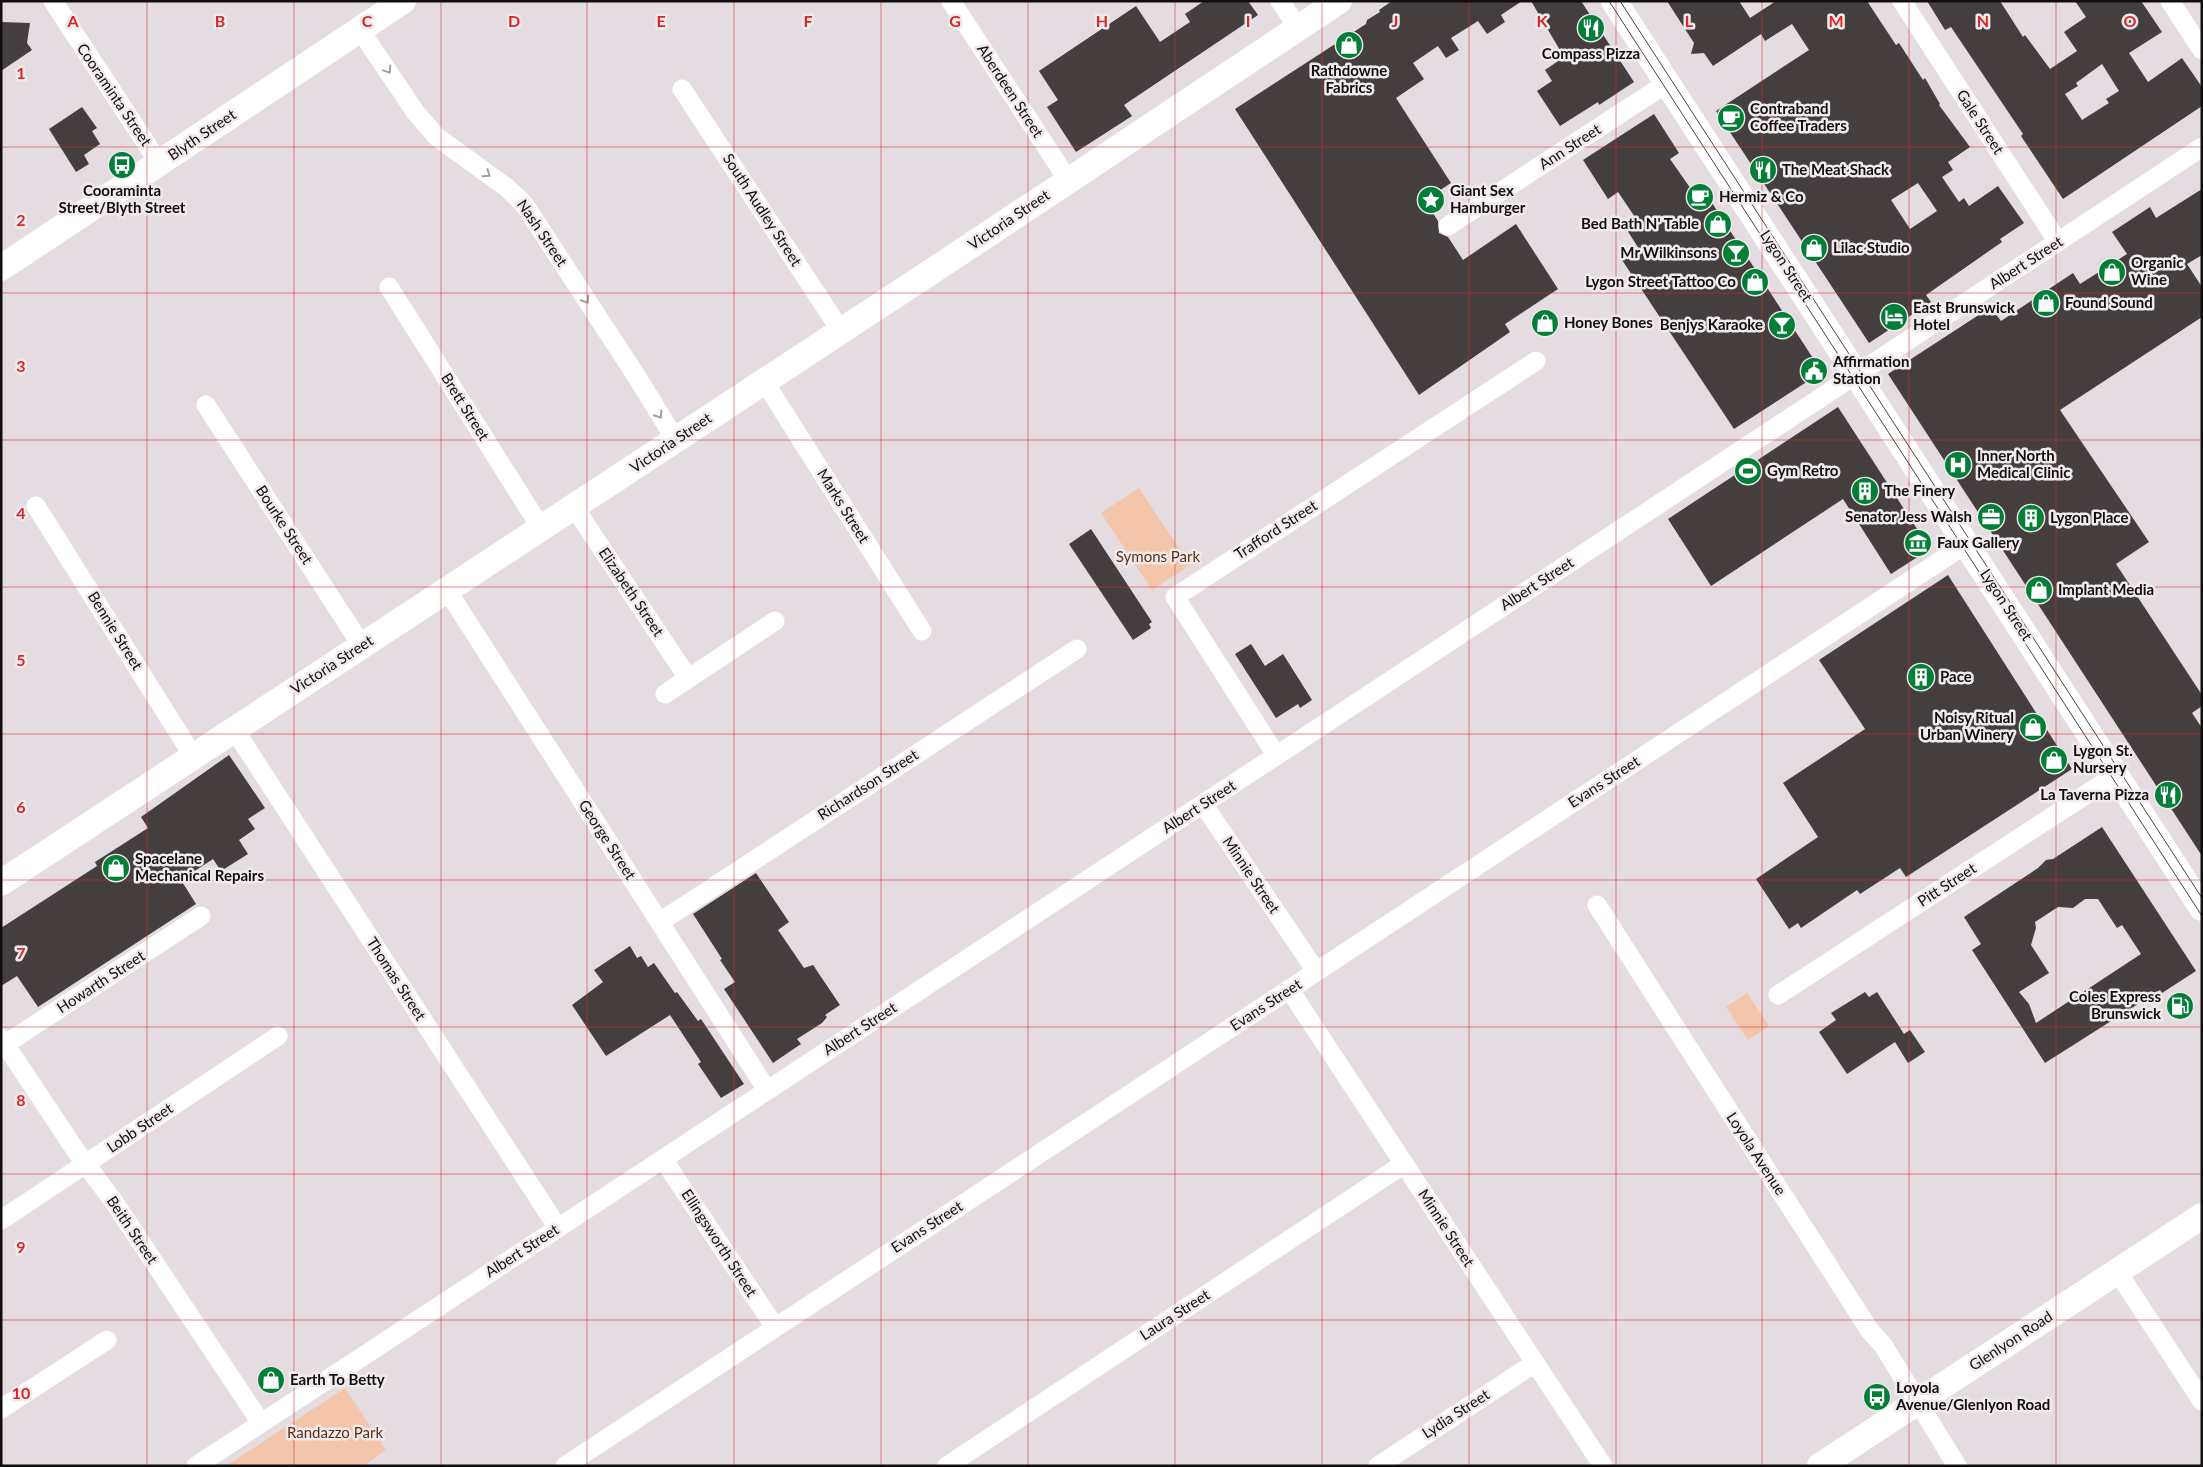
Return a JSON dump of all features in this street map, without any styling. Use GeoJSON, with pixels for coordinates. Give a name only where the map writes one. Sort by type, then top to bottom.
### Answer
{"type":"FeatureCollection","features":[{"type":"Feature","properties":{"kind":"street","name":"Cooraminta Street"},"geometry":{"type":"LineString","coordinates":[[53,1],[159,163]]}},
{"type":"Feature","properties":{"kind":"street","name":"Blyth Street"},"geometry":{"type":"LineString","coordinates":[[1,268],[404,1]]}},
{"type":"Feature","properties":{"kind":"street","name":"Aberdeen Street"},"geometry":{"type":"LineString","coordinates":[[951,1],[1068,180]]}},
{"type":"Feature","properties":{"kind":"street"},"geometry":{"type":"LineString","coordinates":[[1280,1],[1298,28]]}},
{"type":"Feature","properties":{"kind":"street","name":"Victoria Street"},"geometry":{"type":"LineString","coordinates":[[1,883],[1339,1]]}},
{"type":"Feature","properties":{"kind":"street","name":"Lygon Street"},"geometry":{"type":"LineString","coordinates":[[1614,1],[2202,908]]}},
{"type":"Feature","properties":{"kind":"street","name":"Gale Street"},"geometry":{"type":"LineString","coordinates":[[1902,1],[2058,242]]}},
{"type":"Feature","properties":{"kind":"street"},"geometry":{"type":"LineString","coordinates":[[2170,1],[2202,50]]}},
{"type":"Feature","properties":{"kind":"street","name":"Nash Street"},"geometry":{"type":"LineString","coordinates":[[360,30],[416,113],[437,138],[506,187],[524,204],[637,377],[675,439]]}},
{"type":"Feature","properties":{"kind":"street","name":"Ann Street"},"geometry":{"type":"LineString","coordinates":[[1448,226],[1667,84]]}},
{"type":"Feature","properties":{"kind":"street","name":"South Audley Street"},"geometry":{"type":"LineString","coordinates":[[682,89],[841,331]]}},
{"type":"Feature","properties":{"kind":"street","name":"Albert Street"},"geometry":{"type":"LineString","coordinates":[[196,1466],[2202,147]]}},
{"type":"Feature","properties":{"kind":"street","name":"Brett Street"},"geometry":{"type":"LineString","coordinates":[[389,287],[541,528]]}},
{"type":"Feature","properties":{"kind":"street","name":"Trafford Street"},"geometry":{"type":"LineString","coordinates":[[1276,756],[1175,596],[1536,361]]}},
{"type":"Feature","properties":{"kind":"street","name":"Marks Street"},"geometry":{"type":"LineString","coordinates":[[764,381],[922,631]]}},
{"type":"Feature","properties":{"kind":"street","name":"Bourke Street"},"geometry":{"type":"LineString","coordinates":[[206,405],[362,646]]}},
{"type":"Feature","properties":{"kind":"street","name":"Bennie Street"},"geometry":{"type":"LineString","coordinates":[[36,506],[193,756]]}},
{"type":"Feature","properties":{"kind":"street","name":"Elizabeth Street"},"geometry":{"type":"LineString","coordinates":[[574,506],[688,678]]}},
{"type":"Feature","properties":{"kind":"street","name":"Evans Street"},"geometry":{"type":"LineString","coordinates":[[565,1466],[1966,544]]}},
{"type":"Feature","properties":{"kind":"street","name":"George Street"},"geometry":{"type":"LineString","coordinates":[[447,590],[767,1090]]}},
{"type":"Feature","properties":{"kind":"street"},"geometry":{"type":"LineString","coordinates":[[665,694],[775,621]]}},
{"type":"Feature","properties":{"kind":"street","name":"Richardson Street"},"geometry":{"type":"LineString","coordinates":[[660,922],[1077,649]]}},
{"type":"Feature","properties":{"kind":"street","name":"Thomas Street"},"geometry":{"type":"LineString","coordinates":[[234,729],[558,1228]]}},
{"type":"Feature","properties":{"kind":"street","name":"Pitt Street"},"geometry":{"type":"LineString","coordinates":[[1778,995],[2116,775]]}},
{"type":"Feature","properties":{"kind":"street","name":"Minnie Street"},"geometry":{"type":"LineString","coordinates":[[1203,804],[1316,971]]}},
{"type":"Feature","properties":{"kind":"street","name":"Loyola Avenue"},"geometry":{"type":"LineString","coordinates":[[1597,905],[1808,1236],[1870,1331],[1883,1345],[1957,1466]]}},
{"type":"Feature","properties":{"kind":"street","name":"Howarth Street"},"geometry":{"type":"LineString","coordinates":[[3,1043],[201,916]]}},
{"type":"Feature","properties":{"kind":"street","name":"Minnie Street"},"geometry":{"type":"LineString","coordinates":[[1289,989],[1603,1466]]}},
{"type":"Feature","properties":{"kind":"street","name":"Lobb Street"},"geometry":{"type":"LineString","coordinates":[[1,1220],[278,1036]]}},
{"type":"Feature","properties":{"kind":"street","name":"Beith Street"},"geometry":{"type":"LineString","coordinates":[[3,1043],[114,1202],[261,1423]]}},
{"type":"Feature","properties":{"kind":"street","name":"Ellingsworth Street"},"geometry":{"type":"LineString","coordinates":[[663,1158],[775,1327]]}},
{"type":"Feature","properties":{"kind":"street","name":"Laura Street"},"geometry":{"type":"LineString","coordinates":[[947,1466],[1404,1164]]}},
{"type":"Feature","properties":{"kind":"street","name":"Glenlyon Road"},"geometry":{"type":"LineString","coordinates":[[1820,1466],[2202,1216]]}},
{"type":"Feature","properties":{"kind":"street"},"geometry":{"type":"LineString","coordinates":[[2117,1271],[2202,1401]]}},
{"type":"Feature","properties":{"kind":"street"},"geometry":{"type":"LineString","coordinates":[[1,1409],[107,1340]]}},
{"type":"Feature","properties":{"kind":"street","name":"Lydia Street"},"geometry":{"type":"LineString","coordinates":[[1378,1466],[1535,1362]]}},
{"type":"Feature","properties":{"kind":"green space","name":"Symons Park"},"geometry":{"type":"Polygon","coordinates":[[[1139,488],[1190,565],[1152,590],[1101,513],[1139,488]]]}},
{"type":"Feature","properties":{"kind":"green space"},"geometry":{"type":"Polygon","coordinates":[[[1747,993],[1769,1026],[1748,1040],[1726,1007],[1747,993]]]}},
{"type":"Feature","properties":{"kind":"green space","name":"Randazzo Park"},"geometry":{"type":"Polygon","coordinates":[[[345,1388],[386,1450],[363,1466],[226,1466],[345,1388]]]}},
{"type":"Feature","properties":{"kind":"building"},"geometry":{"type":"Polygon","coordinates":[[[1204,1],[1248,1],[1258,15],[1124,105],[1132,116],[1076,152],[1047,107],[1058,100],[1039,71],[1136,6],[1160,42],[1190,22],[1185,14],[1204,1]]]}},
{"type":"Feature","properties":{"kind":"building"},"geometry":{"type":"Polygon","coordinates":[[[1392,1],[1522,1],[1501,15],[1505,22],[1487,34],[1478,21],[1451,38],[1459,50],[1446,58],[1438,46],[1413,63],[1424,79],[1396,98],[1451,183],[1431,196],[1438,206],[1431,210],[1438,221],[1439,233],[1448,237],[1463,260],[1516,224],[1558,289],[1505,324],[1510,332],[1419,395],[1235,109],[1366,24],[1367,20],[1392,1]]]}},
{"type":"Feature","properties":{"kind":"building"},"geometry":{"type":"Polygon","coordinates":[[[1531,1],[1581,1],[1634,82],[1599,105],[1598,102],[1560,126],[1537,91],[1552,81],[1545,70],[1564,57],[1531,1]]]}},
{"type":"Feature","properties":{"kind":"building"},"geometry":{"type":"Polygon","coordinates":[[[1667,1],[1739,1],[1750,18],[1776,1],[1867,1],[1896,45],[1899,43],[1923,80],[1925,78],[1939,105],[1970,147],[1948,162],[1953,170],[1942,177],[1959,202],[1964,198],[1969,206],[1998,186],[2024,223],[2000,239],[2002,242],[1926,295],[1931,302],[1869,343],[1716,111],[1809,50],[1792,24],[1765,41],[1761,34],[1713,66],[1704,53],[1691,54],[1694,43],[1667,1]],[[1918,183],[1891,200],[1910,229],[1937,211],[1918,183]]]}},
{"type":"Feature","properties":{"kind":"building"},"geometry":{"type":"Polygon","coordinates":[[[1927,1],[2000,1],[2023,37],[2025,35],[2050,69],[2077,51],[2064,32],[2086,17],[2075,1],[2141,1],[2162,32],[2129,53],[2148,82],[2182,58],[2202,87],[2202,106],[2063,199],[2021,136],[2023,134],[1951,27],[1945,30],[1927,1]],[[2102,64],[2076,83],[2078,86],[2065,94],[2082,120],[2109,103],[2106,99],[2119,91],[2102,64]]]}},
{"type":"Feature","properties":{"kind":"building"},"geometry":{"type":"Polygon","coordinates":[[[1,22],[30,23],[27,43],[32,50],[1,71],[1,22]]]}},
{"type":"Feature","properties":{"kind":"building"},"geometry":{"type":"Polygon","coordinates":[[[82,107],[97,128],[92,131],[100,144],[84,155],[89,164],[76,172],[49,129],[82,107]]]}},
{"type":"Feature","properties":{"kind":"building"},"geometry":{"type":"Polygon","coordinates":[[[1654,114],[1679,153],[1670,159],[1691,189],[1699,183],[1822,372],[1734,429],[1622,260],[1639,249],[1627,230],[1639,223],[1618,192],[1608,199],[1583,160],[1654,114]]]}},
{"type":"Feature","properties":{"kind":"building"},"geometry":{"type":"Polygon","coordinates":[[[2202,189],[2202,255],[2187,264],[2202,287],[2202,317],[2060,410],[2149,542],[2116,564],[2202,695],[2202,706],[2192,713],[2202,728],[2202,856],[1888,374],[1991,307],[2001,321],[2073,273],[2080,284],[2127,254],[2112,232],[2150,207],[2156,218],[2202,189]]]}},
{"type":"Feature","properties":{"kind":"building"},"geometry":{"type":"Polygon","coordinates":[[[1838,407],[1930,549],[1891,574],[1843,499],[1711,586],[1668,519],[1838,407]]]}},
{"type":"Feature","properties":{"kind":"building"},"geometry":{"type":"Polygon","coordinates":[[[1091,529],[1152,622],[1149,624],[1151,628],[1133,640],[1069,544],[1091,529]]]}},
{"type":"Feature","properties":{"kind":"building"},"geometry":{"type":"Polygon","coordinates":[[[1948,575],[2072,769],[1906,877],[1900,868],[1860,894],[1857,890],[1801,928],[1798,923],[1789,929],[1756,879],[1818,837],[1783,783],[1865,729],[1819,660],[1948,575]]]}},
{"type":"Feature","properties":{"kind":"building"},"geometry":{"type":"Polygon","coordinates":[[[1251,644],[1265,666],[1283,654],[1312,700],[1300,708],[1298,704],[1276,718],[1235,654],[1251,644]]]}},
{"type":"Feature","properties":{"kind":"building"},"geometry":{"type":"Polygon","coordinates":[[[229,755],[265,808],[248,819],[255,829],[239,840],[248,854],[221,871],[213,859],[181,880],[196,904],[38,1007],[17,976],[1,986],[1,928],[97,866],[95,862],[148,828],[141,817],[229,755]]]}},
{"type":"Feature","properties":{"kind":"building"},"geometry":{"type":"Polygon","coordinates":[[[2102,827],[2196,971],[2162,993],[2160,990],[2045,1063],[1972,950],[1981,944],[1964,917],[2038,868],[2046,860],[2053,859],[2102,827]],[[2085,899],[2073,908],[2058,907],[2035,922],[2036,928],[2031,945],[2049,973],[2019,992],[2029,1004],[2036,1023],[2141,954],[2122,925],[2117,928],[2098,899],[2085,899]]]}},
{"type":"Feature","properties":{"kind":"building"},"geometry":{"type":"Polygon","coordinates":[[[756,873],[789,922],[778,930],[804,968],[813,965],[840,1005],[825,1015],[827,1017],[822,1023],[797,1039],[801,1044],[773,1063],[724,989],[735,982],[693,914],[756,873]]]}},
{"type":"Feature","properties":{"kind":"building"},"geometry":{"type":"Polygon","coordinates":[[[630,946],[637,958],[641,956],[648,967],[654,963],[698,1021],[701,1019],[744,1084],[721,1098],[698,1064],[701,1062],[670,1015],[606,1056],[572,1005],[603,982],[594,970],[630,946]]]}},
{"type":"Feature","properties":{"kind":"building"},"geometry":{"type":"Polygon","coordinates":[[[1865,992],[1869,997],[1877,992],[1904,1034],[1910,1030],[1925,1052],[1908,1063],[1895,1042],[1847,1074],[1819,1032],[1836,1020],[1831,1013],[1865,992]]]}},
{"type":"Feature","properties":{"kind":"tram line"},"geometry":{"type":"LineString","coordinates":[[1609,1],[2202,916]]}},
{"type":"Feature","properties":{"kind":"tram line"},"geometry":{"type":"LineString","coordinates":[[1620,1],[2202,898]]}},
{"type":"Feature","properties":{"kind":"place","name":"Compass Pizza"},"geometry":{"type":"Point","coordinates":[1591,28]}},
{"type":"Feature","properties":{"kind":"place","name":"Rathdowne Fabrics"},"geometry":{"type":"Point","coordinates":[1349,45]}},
{"type":"Feature","properties":{"kind":"place","name":"Contraband Coffee Traders"},"geometry":{"type":"Point","coordinates":[1731,118]}},
{"type":"Feature","properties":{"kind":"place","name":"Cooraminta Street/Blyth Street"},"geometry":{"type":"Point","coordinates":[122,165]}},
{"type":"Feature","properties":{"kind":"place","name":"The Meat Shack"},"geometry":{"type":"Point","coordinates":[1763,170]}},
{"type":"Feature","properties":{"kind":"place","name":"Hermiz & Co"},"geometry":{"type":"Point","coordinates":[1700,197]}},
{"type":"Feature","properties":{"kind":"place","name":"Giant Sex Hamburger"},"geometry":{"type":"Point","coordinates":[1431,200]}},
{"type":"Feature","properties":{"kind":"place","name":"Bed Bath N' Table"},"geometry":{"type":"Point","coordinates":[1718,224]}},
{"type":"Feature","properties":{"kind":"place","name":"Lilac Studio"},"geometry":{"type":"Point","coordinates":[1814,248]}},
{"type":"Feature","properties":{"kind":"place","name":"Mr Wilkinsons"},"geometry":{"type":"Point","coordinates":[1736,253]}},
{"type":"Feature","properties":{"kind":"place","name":"Organic Wine"},"geometry":{"type":"Point","coordinates":[2112,272]}},
{"type":"Feature","properties":{"kind":"place","name":"Lygon Street Tattoo Co"},"geometry":{"type":"Point","coordinates":[1755,282]}},
{"type":"Feature","properties":{"kind":"place","name":"Found Sound"},"geometry":{"type":"Point","coordinates":[2046,303]}},
{"type":"Feature","properties":{"kind":"place","name":"East Brunswick Hotel"},"geometry":{"type":"Point","coordinates":[1894,317]}},
{"type":"Feature","properties":{"kind":"place","name":"Honey Bones"},"geometry":{"type":"Point","coordinates":[1545,323]}},
{"type":"Feature","properties":{"kind":"place","name":"Benjys Karaoke"},"geometry":{"type":"Point","coordinates":[1782,325]}},
{"type":"Feature","properties":{"kind":"place","name":"Affirmation Station"},"geometry":{"type":"Point","coordinates":[1814,371]}},
{"type":"Feature","properties":{"kind":"place","name":"Inner North Medical Clinic"},"geometry":{"type":"Point","coordinates":[1958,465]}},
{"type":"Feature","properties":{"kind":"place","name":"Gym Retro"},"geometry":{"type":"Point","coordinates":[1748,471]}},
{"type":"Feature","properties":{"kind":"place","name":"The Finery"},"geometry":{"type":"Point","coordinates":[1865,491]}},
{"type":"Feature","properties":{"kind":"place","name":"Senator Jess Walsh"},"geometry":{"type":"Point","coordinates":[1991,517]}},
{"type":"Feature","properties":{"kind":"place","name":"Lygon Place"},"geometry":{"type":"Point","coordinates":[2031,518]}},
{"type":"Feature","properties":{"kind":"place","name":"Faux Gallery"},"geometry":{"type":"Point","coordinates":[1918,543]}},
{"type":"Feature","properties":{"kind":"place","name":"Implant Media"},"geometry":{"type":"Point","coordinates":[2039,590]}},
{"type":"Feature","properties":{"kind":"place","name":"Pace"},"geometry":{"type":"Point","coordinates":[1921,677]}},
{"type":"Feature","properties":{"kind":"place","name":"Noisy Ritual Urban Winery"},"geometry":{"type":"Point","coordinates":[2033,727]}},
{"type":"Feature","properties":{"kind":"place","name":"Lygon St. Nursery"},"geometry":{"type":"Point","coordinates":[2054,760]}},
{"type":"Feature","properties":{"kind":"place","name":"La Taverna Pizza"},"geometry":{"type":"Point","coordinates":[2168,795]}},
{"type":"Feature","properties":{"kind":"place","name":"Spacelane Mechanical Repairs"},"geometry":{"type":"Point","coordinates":[116,868]}},
{"type":"Feature","properties":{"kind":"place","name":"Coles Express Brunswick"},"geometry":{"type":"Point","coordinates":[2180,1006]}},
{"type":"Feature","properties":{"kind":"place","name":"Earth To Betty"},"geometry":{"type":"Point","coordinates":[271,1380]}},
{"type":"Feature","properties":{"kind":"place","name":"Loyola Avenue/Glenlyon Road"},"geometry":{"type":"Point","coordinates":[1877,1397]}}]}
